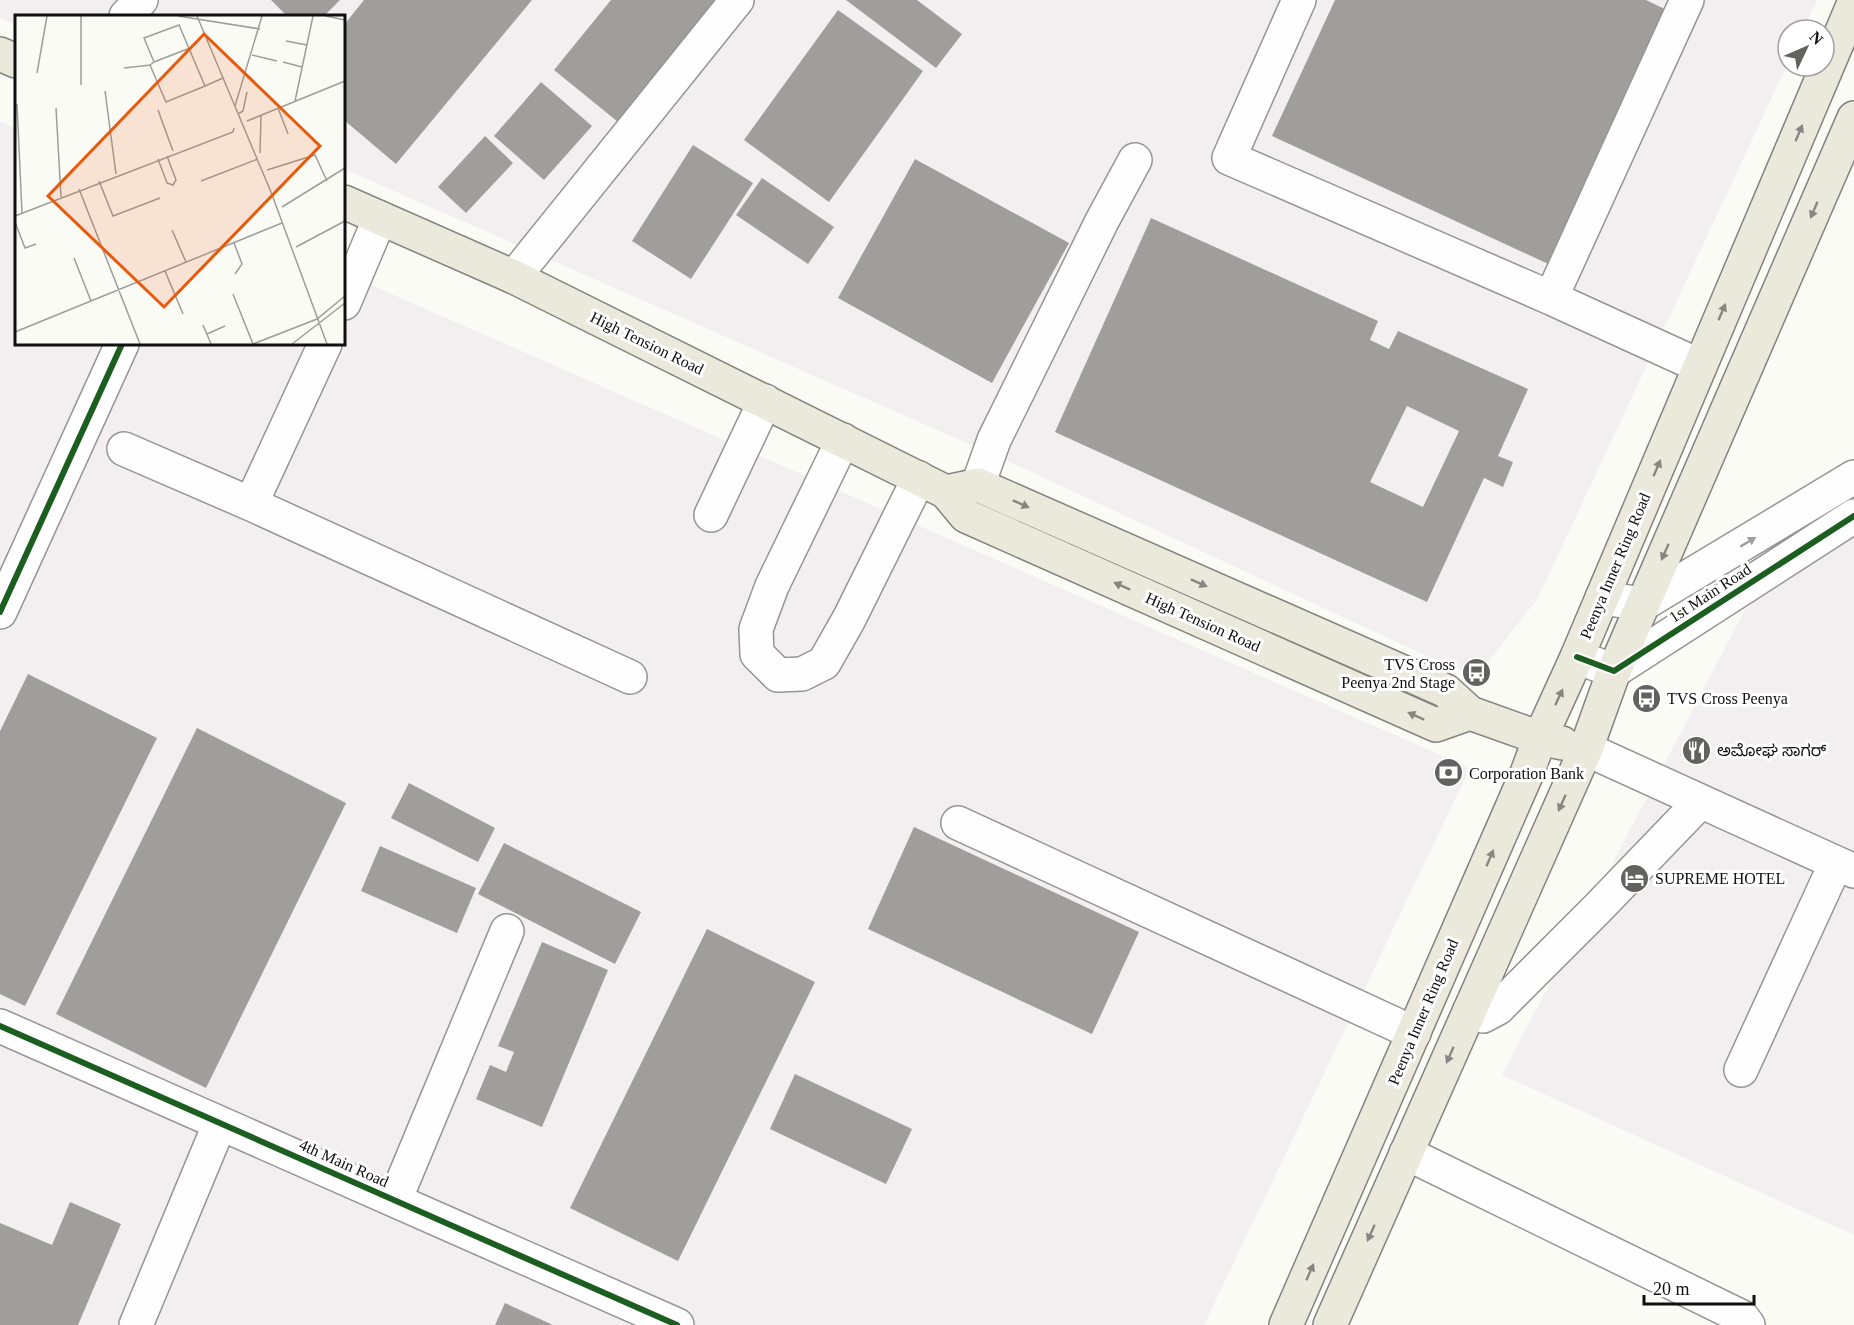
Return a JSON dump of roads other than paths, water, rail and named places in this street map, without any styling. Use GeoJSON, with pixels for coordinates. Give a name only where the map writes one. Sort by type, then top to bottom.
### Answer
{"type":"FeatureCollection","features":[{"type":"Feature","properties":{"kind":"main road","name":"Peenya Inner Ring Road"},"geometry":{"type":"LineString","coordinates":[[1286,1325],[1577,657],[1854,3]]}},
{"type":"Feature","properties":{"kind":"main road"},"geometry":{"type":"LineString","coordinates":[[0,54],[15,61]]}},
{"type":"Feature","properties":{"kind":"main road"},"geometry":{"type":"LineString","coordinates":[[1330,1325],[1586,749],[1614,671],[1854,118]]}},
{"type":"Feature","properties":{"kind":"main road","name":"High Tension Road"},"geometry":{"type":"LineString","coordinates":[[345,202],[514,277],[843,440],[932,485],[966,516],[1436,725],[1470,713]]}},
{"type":"Feature","properties":{"kind":"main road"},"geometry":{"type":"LineString","coordinates":[[932,485],[978,485],[1446,691],[1470,713],[1540,738],[1586,749]]}},
{"type":"Feature","properties":{"kind":"street"},"geometry":{"type":"LineString","coordinates":[[127,15],[141,0]]}},
{"type":"Feature","properties":{"kind":"street"},"geometry":{"type":"LineString","coordinates":[[514,277],[736,0]]}},
{"type":"Feature","properties":{"kind":"street"},"geometry":{"type":"LineString","coordinates":[[1299,0],[1229,159],[1551,298],[1700,366]]}},
{"type":"Feature","properties":{"kind":"street"},"geometry":{"type":"LineString","coordinates":[[1551,298],[1687,0]]}},
{"type":"Feature","properties":{"kind":"street"},"geometry":{"type":"LineString","coordinates":[[978,485],[994,440],[1102,221],[1135,160]]}},
{"type":"Feature","properties":{"kind":"street"},"geometry":{"type":"LineString","coordinates":[[345,301],[380,218]]}},
{"type":"Feature","properties":{"kind":"street"},"geometry":{"type":"LineString","coordinates":[[0,612],[122,345]]}},
{"type":"Feature","properties":{"kind":"street"},"geometry":{"type":"LineString","coordinates":[[251,504],[325,345]]}},
{"type":"Feature","properties":{"kind":"street"},"geometry":{"type":"LineString","coordinates":[[711,515],[765,401]]}},
{"type":"Feature","properties":{"kind":"street"},"geometry":{"type":"LineString","coordinates":[[843,440],[772,585],[756,629],[757,654],[778,675],[802,674],[824,663],[932,485]]}},
{"type":"Feature","properties":{"kind":"street"},"geometry":{"type":"LineString","coordinates":[[124,449],[251,504],[630,677]]}},
{"type":"Feature","properties":{"kind":"street","name":"1st Main Road"},"geometry":{"type":"LineString","coordinates":[[1643,604],[1854,477]]}},
{"type":"Feature","properties":{"kind":"street","name":"1st Main Road"},"geometry":{"type":"LineString","coordinates":[[1614,671],[1854,516]]}},
{"type":"Feature","properties":{"kind":"street"},"geometry":{"type":"LineString","coordinates":[[1602,598],[1643,604]]}},
{"type":"Feature","properties":{"kind":"street"},"geometry":{"type":"LineString","coordinates":[[1577,657],[1614,671]]}},
{"type":"Feature","properties":{"kind":"street"},"geometry":{"type":"LineString","coordinates":[[1586,749],[1845,867],[1741,1070]]}},
{"type":"Feature","properties":{"kind":"street"},"geometry":{"type":"LineString","coordinates":[[1470,1010],[1483,1016],[1498,1008],[1700,802]]}},
{"type":"Feature","properties":{"kind":"street"},"geometry":{"type":"LineString","coordinates":[[958,823],[1414,1033]]}},
{"type":"Feature","properties":{"kind":"street"},"geometry":{"type":"LineString","coordinates":[[394,1200],[507,931]]}},
{"type":"Feature","properties":{"kind":"street","name":"4th Main Road"},"geometry":{"type":"LineString","coordinates":[[0,1026],[677,1325]]}},
{"type":"Feature","properties":{"kind":"street"},"geometry":{"type":"LineString","coordinates":[[136,1325],[220,1123]]}},
{"type":"Feature","properties":{"kind":"street"},"geometry":{"type":"LineString","coordinates":[[1406,1153],[1742,1317],[1748,1325]]}},
{"type":"Feature","properties":{"kind":"place","name":"TVS Cross Peenya 2nd Stage"},"geometry":{"type":"Point","coordinates":[1476,673]}},
{"type":"Feature","properties":{"kind":"place","name":"TVS Cross Peenya"},"geometry":{"type":"Point","coordinates":[1646,698]}},
{"type":"Feature","properties":{"kind":"place","name":"ಅಮೋಘ ಸಾಗರ್"},"geometry":{"type":"Point","coordinates":[1696,750]}},
{"type":"Feature","properties":{"kind":"place","name":"Corporation Bank"},"geometry":{"type":"Point","coordinates":[1448,773]}},
{"type":"Feature","properties":{"kind":"place","name":"SUPREME HOTEL"},"geometry":{"type":"Point","coordinates":[1634,878]}}]}
